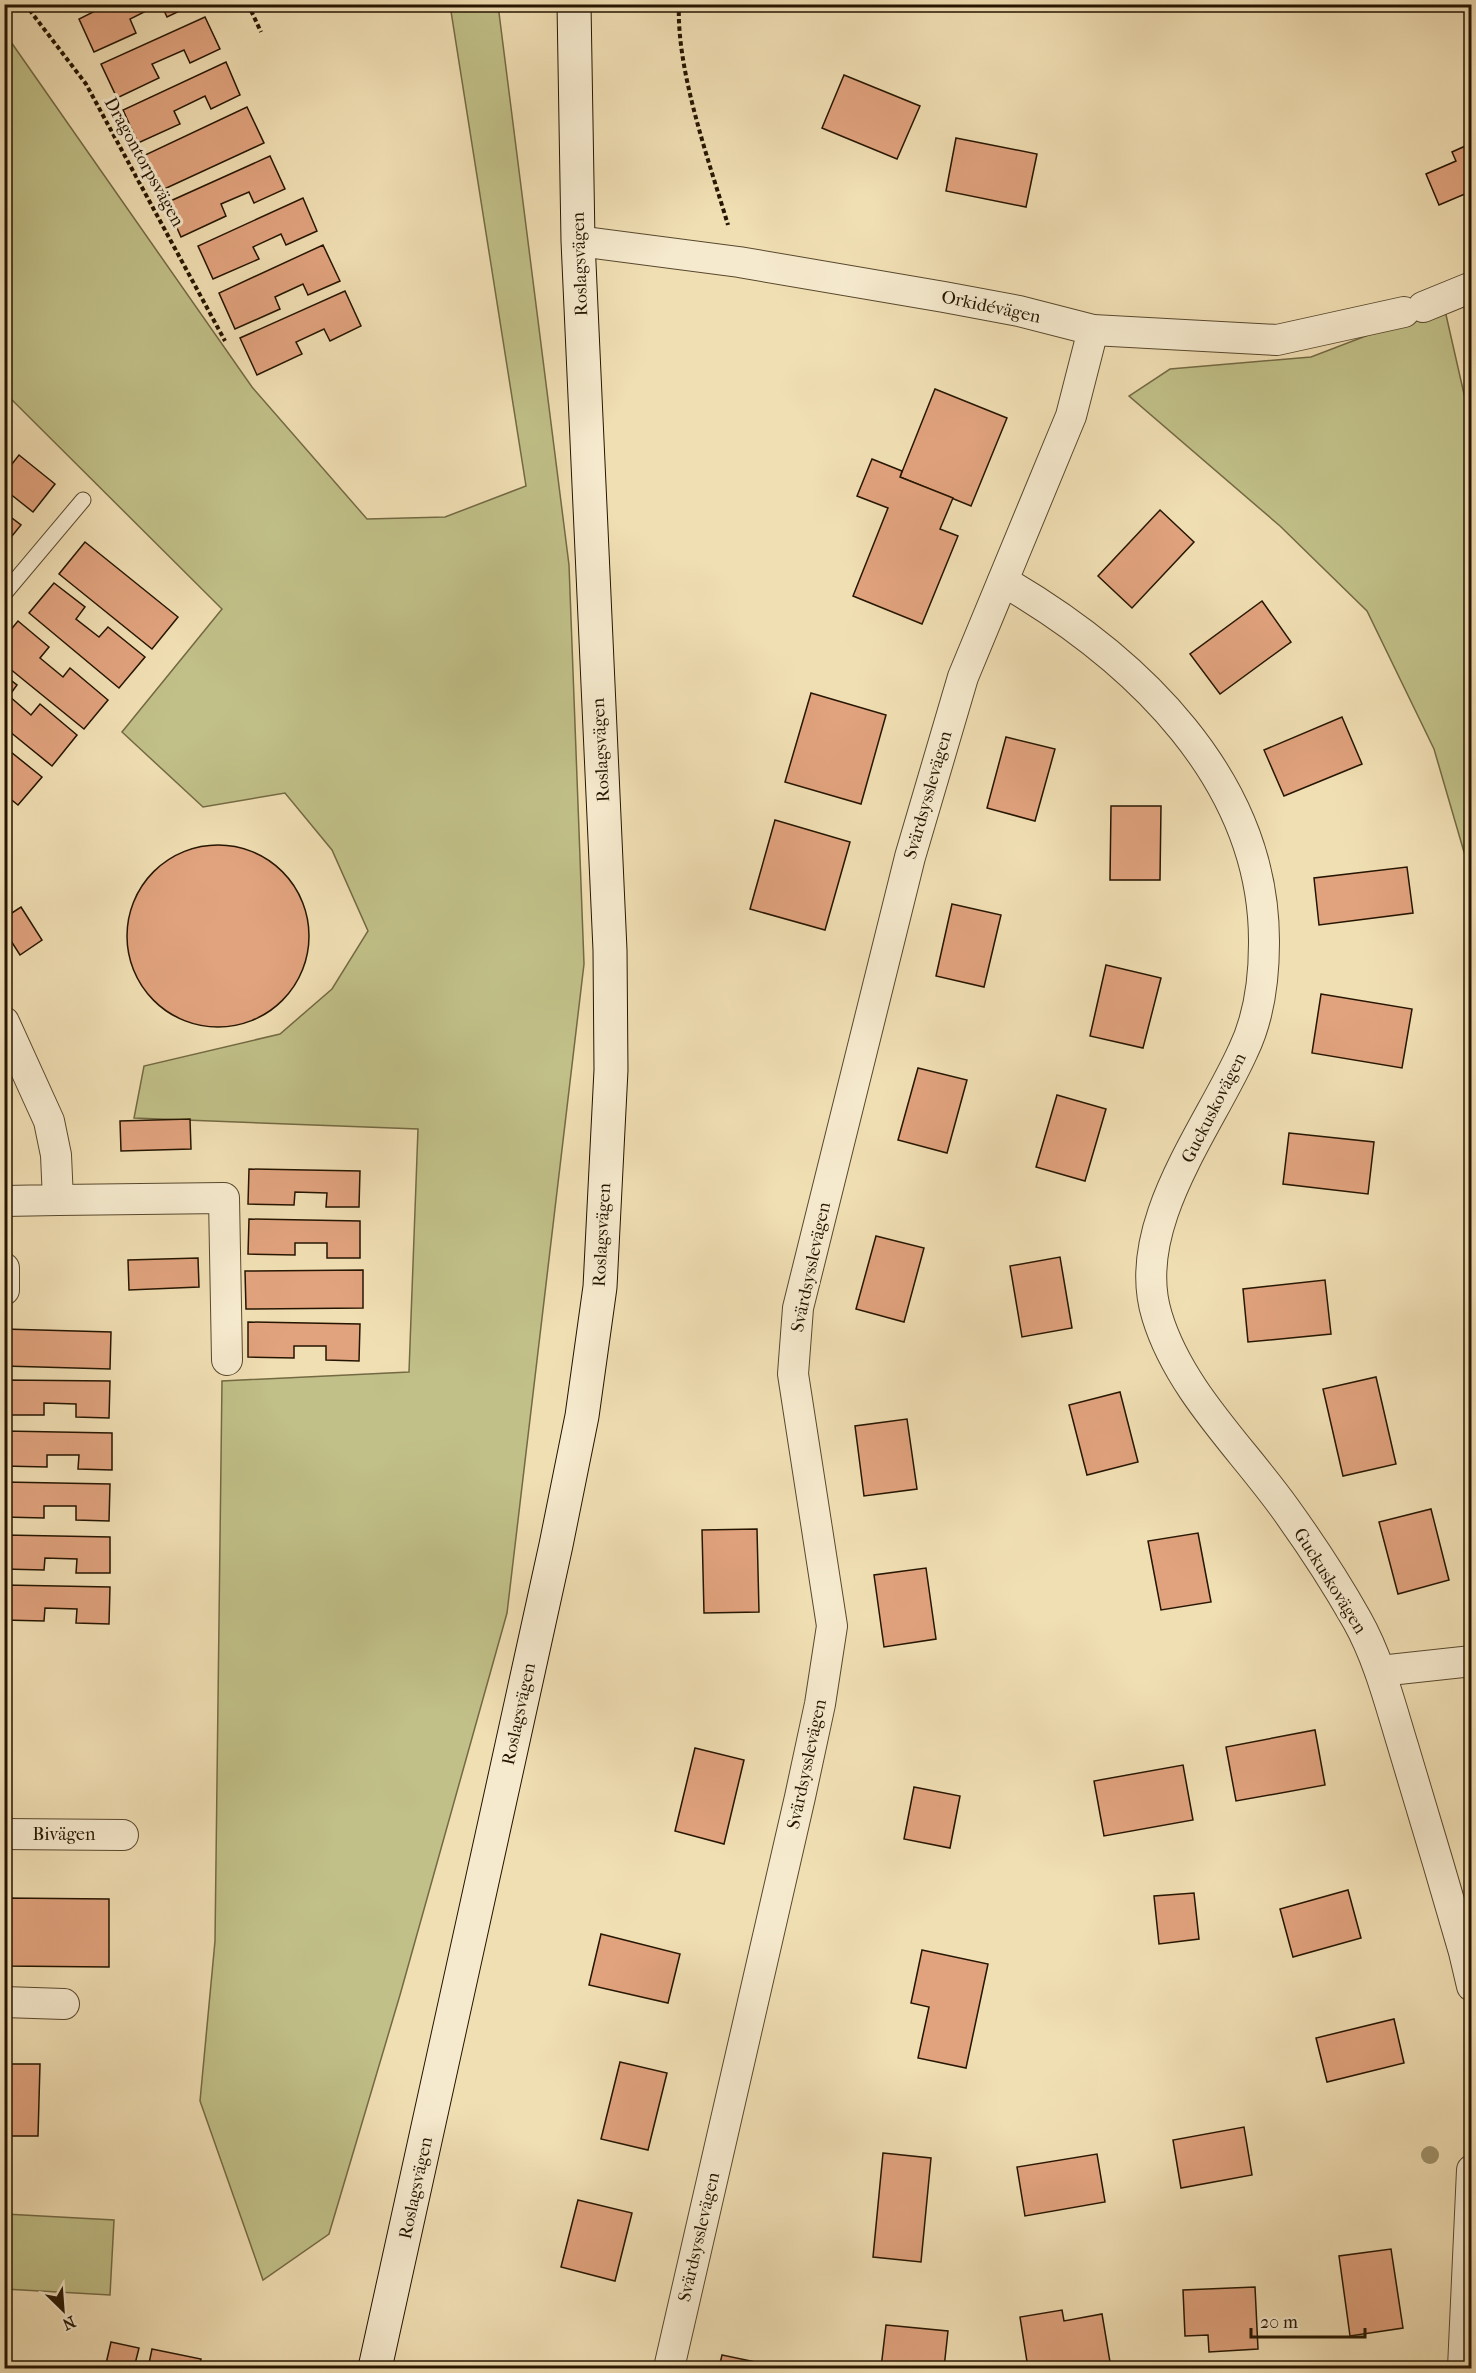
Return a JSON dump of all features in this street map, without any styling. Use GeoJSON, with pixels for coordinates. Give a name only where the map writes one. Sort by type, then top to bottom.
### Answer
{"type":"FeatureCollection","features":[{"type":"Feature","properties":{"kind":"main road","name":"Roslagsvägen"},"geometry":{"type":"LineString","coordinates":[[375,2368],[556,1545],[582,1416],[600,1287],[611,1070],[610,962],[578,241],[574,4]]}},
{"type":"Feature","properties":{"kind":"main road","name":"Roslagsvägen"},"geometry":{"type":"LineString","coordinates":[[577,80],[591,4]]}},
{"type":"Feature","properties":{"kind":"street","name":"Orkidévägen"},"geometry":{"type":"LineString","coordinates":[[578,241],[740,262],[965,301],[1092,330],[1278,340],[1414,309],[1472,287]]}},
{"type":"Feature","properties":{"kind":"street","name":"Svärdsysslevägen"},"geometry":{"type":"LineString","coordinates":[[669,2368],[800,1797],[820,1704],[832,1626],[793,1374],[798,1308],[910,857],[963,677],[1071,416],[1092,330]]}},
{"type":"Feature","properties":{"kind":"street","name":"Guckuskovägen"},"geometry":{"type":"LineString","coordinates":[[1003,581],[1055,611],[1106,650],[1180,724],[1209,762],[1232,804],[1248,845],[1260,887],[1264,928],[1264,978],[1245,1048],[1168,1199],[1156,1236],[1151,1281],[1156,1315],[1172,1353],[1191,1387],[1284,1507],[1359,1624],[1380,1671],[1464,1952],[1472,1986]]}},
{"type":"Feature","properties":{"kind":"street"},"geometry":{"type":"LineString","coordinates":[[4,1022],[49,1121],[56,1155],[58,1200]]}},
{"type":"Feature","properties":{"kind":"street"},"geometry":{"type":"LineString","coordinates":[[4,1201],[224,1198],[227,1360]]}},
{"type":"Feature","properties":{"kind":"street"},"geometry":{"type":"LineString","coordinates":[[4,1268],[7,1287],[4,1290]]}},
{"type":"Feature","properties":{"kind":"street"},"geometry":{"type":"LineString","coordinates":[[1380,1671],[1472,1661]]}},
{"type":"Feature","properties":{"kind":"street","name":"Bivägen"},"geometry":{"type":"LineString","coordinates":[[4,1834],[123,1835]]}},
{"type":"Feature","properties":{"kind":"street"},"geometry":{"type":"LineString","coordinates":[[4,2002],[64,2004]]}},
{"type":"Feature","properties":{"kind":"street"},"geometry":{"type":"LineString","coordinates":[[1463,2368],[1472,2170]]}},
{"type":"Feature","properties":{"kind":"lane"},"geometry":{"type":"LineString","coordinates":[[4,594],[83,500]]}},
{"type":"Feature","properties":{"kind":"path","name":"Dragontorpsvägen"},"geometry":{"type":"LineString","coordinates":[[25,4],[86,84],[225,341]]}},
{"type":"Feature","properties":{"kind":"path"},"geometry":{"type":"LineString","coordinates":[[248,4],[261,32]]}},
{"type":"Feature","properties":{"kind":"path"},"geometry":{"type":"LineString","coordinates":[[679,4],[678,34],[705,147],[740,262]]}},
{"type":"Feature","properties":{"kind":"shaded area"},"geometry":{"type":"Polygon","coordinates":[[[450,5],[498,5],[569,565],[584,964],[507,1613],[400,1995],[329,2234],[263,2280],[200,2101],[215,1941],[222,1381],[409,1372],[418,1129],[134,1118],[144,1066],[280,1034],[332,989],[368,931],[332,850],[285,793],[203,807],[122,732],[222,609],[5,393],[4,32],[252,387],[367,519],[445,517],[526,486],[450,5]]]}},
{"type":"Feature","properties":{"kind":"shaded area"},"geometry":{"type":"Polygon","coordinates":[[[1444,306],[1472,429],[1471,876],[1434,749],[1367,611],[1280,526],[1129,396],[1170,369],[1311,357],[1444,306]]]}},
{"type":"Feature","properties":{"kind":"shaded area"},"geometry":{"type":"Polygon","coordinates":[[[5,2214],[114,2220],[110,2295],[5,2289],[5,2214]]]}},
{"type":"Feature","properties":{"kind":"building"},"geometry":{"type":"Polygon","coordinates":[[[109,4],[160,4],[130,19],[136,33],[94,52],[79,19],[109,4]]]}},
{"type":"Feature","properties":{"kind":"building"},"geometry":{"type":"Polygon","coordinates":[[[161,4],[194,4],[167,17],[161,4]]]}},
{"type":"Feature","properties":{"kind":"building"},"geometry":{"type":"Polygon","coordinates":[[[870,4],[918,4],[871,11],[870,4]]]}},
{"type":"Feature","properties":{"kind":"building"},"geometry":{"type":"Polygon","coordinates":[[[205,17],[220,49],[190,63],[184,50],[152,64],[159,78],[117,98],[101,64],[205,17]]]}},
{"type":"Feature","properties":{"kind":"building"},"geometry":{"type":"Polygon","coordinates":[[[226,62],[240,95],[211,109],[205,96],[174,111],[180,124],[138,143],[123,110],[226,62]]]}},
{"type":"Feature","properties":{"kind":"building"},"geometry":{"type":"Polygon","coordinates":[[[844,75],[920,106],[897,159],[822,128],[844,75]]]}},
{"type":"Feature","properties":{"kind":"building"},"geometry":{"type":"Polygon","coordinates":[[[247,107],[264,143],[160,191],[143,156],[247,107]]]}},
{"type":"Feature","properties":{"kind":"building"},"geometry":{"type":"Polygon","coordinates":[[[956,138],[1037,154],[1026,207],[946,191],[956,138]]]}},
{"type":"Feature","properties":{"kind":"building"},"geometry":{"type":"Polygon","coordinates":[[[1472,143],[1472,191],[1439,205],[1426,174],[1456,161],[1452,152],[1472,143]]]}},
{"type":"Feature","properties":{"kind":"building"},"geometry":{"type":"Polygon","coordinates":[[[270,156],[285,189],[254,203],[249,192],[221,204],[226,216],[181,237],[166,203],[270,156]]]}},
{"type":"Feature","properties":{"kind":"building"},"geometry":{"type":"Polygon","coordinates":[[[303,198],[317,231],[286,245],[281,234],[253,247],[259,259],[213,279],[198,246],[303,198]]]}},
{"type":"Feature","properties":{"kind":"building"},"geometry":{"type":"Polygon","coordinates":[[[323,245],[340,281],[308,295],[303,284],[275,297],[280,309],[235,329],[219,293],[323,245]]]}},
{"type":"Feature","properties":{"kind":"building"},"geometry":{"type":"Polygon","coordinates":[[[345,291],[361,326],[330,341],[324,329],[296,342],[302,354],[257,375],[240,338],[345,291]]]}},
{"type":"Feature","properties":{"kind":"building"},"geometry":{"type":"Polygon","coordinates":[[[935,389],[1007,418],[971,506],[900,477],[935,389]]]}},
{"type":"Feature","properties":{"kind":"building"},"geometry":{"type":"Polygon","coordinates":[[[19,455],[55,484],[33,512],[4,489],[4,457],[12,464],[19,455]]]}},
{"type":"Feature","properties":{"kind":"building"},"geometry":{"type":"Polygon","coordinates":[[[872,459],[902,471],[900,477],[953,498],[940,529],[958,536],[922,624],[853,596],[888,508],[857,496],[872,459]]]}},
{"type":"Feature","properties":{"kind":"building"},"geometry":{"type":"Polygon","coordinates":[[[1160,510],[1194,542],[1132,608],[1098,576],[1160,510]]]}},
{"type":"Feature","properties":{"kind":"building"},"geometry":{"type":"Polygon","coordinates":[[[4,512],[21,525],[4,546],[4,512]]]}},
{"type":"Feature","properties":{"kind":"building"},"geometry":{"type":"Polygon","coordinates":[[[85,542],[178,617],[152,649],[59,574],[85,542]]]}},
{"type":"Feature","properties":{"kind":"building"},"geometry":{"type":"Polygon","coordinates":[[[54,583],[85,607],[76,619],[99,637],[108,627],[145,657],[119,688],[29,613],[54,583]]]}},
{"type":"Feature","properties":{"kind":"building"},"geometry":{"type":"Polygon","coordinates":[[[1262,601],[1291,642],[1220,694],[1190,654],[1262,601]]]}},
{"type":"Feature","properties":{"kind":"building"},"geometry":{"type":"Polygon","coordinates":[[[18,621],[49,647],[40,658],[63,677],[70,668],[108,700],[84,729],[4,664],[4,638],[18,621]]]}},
{"type":"Feature","properties":{"kind":"building"},"geometry":{"type":"Polygon","coordinates":[[[4,675],[17,685],[9,696],[31,715],[40,704],[77,735],[52,766],[4,727],[4,675]]]}},
{"type":"Feature","properties":{"kind":"building"},"geometry":{"type":"Polygon","coordinates":[[[811,693],[886,715],[861,804],[785,782],[811,693]]]}},
{"type":"Feature","properties":{"kind":"building"},"geometry":{"type":"Polygon","coordinates":[[[1342,717],[1362,764],[1284,796],[1264,750],[1342,717]]]}},
{"type":"Feature","properties":{"kind":"building"},"geometry":{"type":"Polygon","coordinates":[[[1006,737],[1055,749],[1035,821],[987,808],[1006,737]]]}},
{"type":"Feature","properties":{"kind":"building"},"geometry":{"type":"Polygon","coordinates":[[[6,748],[42,777],[18,805],[4,794],[6,748]]]}},
{"type":"Feature","properties":{"kind":"building"},"geometry":{"type":"Polygon","coordinates":[[[1111,806],[1161,806],[1160,880],[1110,880],[1111,806]]]}},
{"type":"Feature","properties":{"kind":"building"},"geometry":{"type":"Polygon","coordinates":[[[775,820],[850,842],[825,930],[750,909],[775,820]]]}},
{"type":"Feature","properties":{"kind":"building"},"geometry":{"type":"Polygon","coordinates":[[[218,845],[253,852],[282,872],[302,901],[309,936],[302,971],[282,1000],[253,1020],[218,1027],[183,1020],[154,1000],[134,971],[127,936],[134,901],[154,872],[183,852],[218,845]]]}},
{"type":"Feature","properties":{"kind":"building"},"geometry":{"type":"Polygon","coordinates":[[[1407,867],[1413,913],[1319,925],[1314,878],[1407,867]]]}},
{"type":"Feature","properties":{"kind":"building"},"geometry":{"type":"Polygon","coordinates":[[[952,904],[1001,915],[984,987],[936,976],[952,904]]]}},
{"type":"Feature","properties":{"kind":"building"},"geometry":{"type":"Polygon","coordinates":[[[21,907],[42,940],[20,955],[4,930],[4,918],[21,907]]]}},
{"type":"Feature","properties":{"kind":"building"},"geometry":{"type":"Polygon","coordinates":[[[1106,965],[1161,978],[1143,1048],[1090,1036],[1106,965]]]}},
{"type":"Feature","properties":{"kind":"building"},"geometry":{"type":"Polygon","coordinates":[[[1321,994],[1412,1009],[1402,1068],[1312,1053],[1321,994]]]}},
{"type":"Feature","properties":{"kind":"building"},"geometry":{"type":"Polygon","coordinates":[[[918,1068],[967,1080],[947,1153],[898,1140],[918,1068]]]}},
{"type":"Feature","properties":{"kind":"building"},"geometry":{"type":"Polygon","coordinates":[[[1057,1095],[1106,1109],[1085,1181],[1036,1167],[1057,1095]]]}},
{"type":"Feature","properties":{"kind":"building"},"geometry":{"type":"Polygon","coordinates":[[[190,1119],[191,1149],[121,1151],[120,1121],[190,1119]]]}},
{"type":"Feature","properties":{"kind":"building"},"geometry":{"type":"Polygon","coordinates":[[[1289,1133],[1374,1142],[1368,1194],[1283,1184],[1289,1133]]]}},
{"type":"Feature","properties":{"kind":"building"},"geometry":{"type":"Polygon","coordinates":[[[249,1169],[360,1171],[359,1207],[326,1207],[327,1193],[295,1192],[294,1205],[248,1204],[249,1169]]]}},
{"type":"Feature","properties":{"kind":"building"},"geometry":{"type":"Polygon","coordinates":[[[249,1219],[360,1221],[360,1258],[327,1258],[327,1243],[295,1243],[295,1255],[248,1254],[249,1219]]]}},
{"type":"Feature","properties":{"kind":"building"},"geometry":{"type":"Polygon","coordinates":[[[876,1236],[924,1248],[904,1322],[856,1309],[876,1236]]]}},
{"type":"Feature","properties":{"kind":"building"},"geometry":{"type":"Polygon","coordinates":[[[1060,1257],[1072,1328],[1022,1337],[1010,1266],[1060,1257]]]}},
{"type":"Feature","properties":{"kind":"building"},"geometry":{"type":"Polygon","coordinates":[[[198,1258],[199,1287],[129,1290],[128,1260],[198,1258]]]}},
{"type":"Feature","properties":{"kind":"building"},"geometry":{"type":"Polygon","coordinates":[[[363,1270],[363,1308],[246,1309],[245,1271],[363,1270]]]}},
{"type":"Feature","properties":{"kind":"building"},"geometry":{"type":"Polygon","coordinates":[[[1325,1280],[1331,1334],[1248,1342],[1243,1289],[1325,1280]]]}},
{"type":"Feature","properties":{"kind":"building"},"geometry":{"type":"Polygon","coordinates":[[[248,1322],[360,1324],[359,1361],[326,1360],[326,1346],[294,1346],[294,1358],[248,1357],[248,1322]]]}},
{"type":"Feature","properties":{"kind":"building"},"geometry":{"type":"Polygon","coordinates":[[[4,1329],[111,1332],[110,1369],[4,1366],[4,1329]]]}},
{"type":"Feature","properties":{"kind":"building"},"geometry":{"type":"Polygon","coordinates":[[[1376,1377],[1396,1464],[1343,1476],[1323,1389],[1376,1377]]]}},
{"type":"Feature","properties":{"kind":"building"},"geometry":{"type":"Polygon","coordinates":[[[4,1380],[110,1381],[109,1418],[76,1417],[76,1404],[44,1403],[44,1415],[4,1415],[4,1380]]]}},
{"type":"Feature","properties":{"kind":"building"},"geometry":{"type":"Polygon","coordinates":[[[1120,1392],[1138,1462],[1087,1475],[1069,1405],[1120,1392]]]}},
{"type":"Feature","properties":{"kind":"building"},"geometry":{"type":"Polygon","coordinates":[[[907,1419],[917,1489],[864,1496],[855,1426],[907,1419]]]}},
{"type":"Feature","properties":{"kind":"building"},"geometry":{"type":"Polygon","coordinates":[[[4,1431],[112,1433],[112,1470],[78,1469],[79,1455],[47,1455],[47,1467],[4,1466],[4,1431]]]}},
{"type":"Feature","properties":{"kind":"building"},"geometry":{"type":"Polygon","coordinates":[[[4,1482],[110,1484],[109,1521],[76,1520],[76,1506],[44,1506],[44,1518],[4,1517],[4,1482]]]}},
{"type":"Feature","properties":{"kind":"building"},"geometry":{"type":"Polygon","coordinates":[[[1431,1509],[1449,1580],[1398,1594],[1379,1522],[1431,1509]]]}},
{"type":"Feature","properties":{"kind":"building"},"geometry":{"type":"Polygon","coordinates":[[[757,1529],[759,1612],[704,1613],[702,1530],[757,1529]]]}},
{"type":"Feature","properties":{"kind":"building"},"geometry":{"type":"Polygon","coordinates":[[[1198,1533],[1211,1602],[1161,1610],[1148,1541],[1198,1533]]]}},
{"type":"Feature","properties":{"kind":"building"},"geometry":{"type":"Polygon","coordinates":[[[4,1535],[110,1537],[110,1573],[76,1573],[77,1559],[45,1558],[44,1570],[4,1569],[4,1535]]]}},
{"type":"Feature","properties":{"kind":"building"},"geometry":{"type":"Polygon","coordinates":[[[926,1568],[936,1639],[884,1647],[874,1575],[926,1568]]]}},
{"type":"Feature","properties":{"kind":"building"},"geometry":{"type":"Polygon","coordinates":[[[4,1585],[110,1587],[109,1624],[76,1623],[77,1609],[45,1608],[44,1621],[4,1620],[4,1585]]]}},
{"type":"Feature","properties":{"kind":"building"},"geometry":{"type":"Polygon","coordinates":[[[1315,1730],[1325,1785],[1236,1801],[1226,1747],[1315,1730]]]}},
{"type":"Feature","properties":{"kind":"building"},"geometry":{"type":"Polygon","coordinates":[[[695,1748],[744,1760],[724,1844],[675,1831],[695,1748]]]}},
{"type":"Feature","properties":{"kind":"building"},"geometry":{"type":"Polygon","coordinates":[[[1183,1765],[1193,1820],[1104,1836],[1094,1781],[1183,1765]]]}},
{"type":"Feature","properties":{"kind":"building"},"geometry":{"type":"Polygon","coordinates":[[[914,1787],[960,1796],[950,1848],[904,1839],[914,1787]]]}},
{"type":"Feature","properties":{"kind":"building"},"geometry":{"type":"Polygon","coordinates":[[[1348,1890],[1361,1938],[1293,1957],[1280,1909],[1348,1890]]]}},
{"type":"Feature","properties":{"kind":"building"},"geometry":{"type":"Polygon","coordinates":[[[1194,1893],[1199,1939],[1159,1944],[1154,1896],[1194,1893]]]}},
{"type":"Feature","properties":{"kind":"building"},"geometry":{"type":"Polygon","coordinates":[[[4,1898],[109,1899],[109,1967],[4,1966],[4,1898]]]}},
{"type":"Feature","properties":{"kind":"building"},"geometry":{"type":"Polygon","coordinates":[[[601,1934],[680,1954],[668,2003],[589,1985],[601,1934]]]}},
{"type":"Feature","properties":{"kind":"building"},"geometry":{"type":"Polygon","coordinates":[[[922,1950],[988,1964],[966,2068],[918,2058],[929,2007],[911,2003],[922,1950]]]}},
{"type":"Feature","properties":{"kind":"building"},"geometry":{"type":"Polygon","coordinates":[[[1394,2019],[1404,2063],[1327,2082],[1316,2038],[1394,2019]]]}},
{"type":"Feature","properties":{"kind":"building"},"geometry":{"type":"Polygon","coordinates":[[[620,2062],[667,2073],[648,2150],[601,2139],[620,2062]]]}},
{"type":"Feature","properties":{"kind":"building"},"geometry":{"type":"Polygon","coordinates":[[[4,2064],[40,2064],[38,2136],[4,2136],[4,2064]]]}},
{"type":"Feature","properties":{"kind":"building"},"geometry":{"type":"Polygon","coordinates":[[[1244,2127],[1252,2175],[1181,2188],[1173,2140],[1244,2127]]]}},
{"type":"Feature","properties":{"kind":"building"},"geometry":{"type":"Polygon","coordinates":[[[883,2153],[931,2158],[921,2262],[873,2257],[883,2153]]]}},
{"type":"Feature","properties":{"kind":"building"},"geometry":{"type":"Polygon","coordinates":[[[1097,2154],[1105,2202],[1025,2216],[1017,2167],[1097,2154]]]}},
{"type":"Feature","properties":{"kind":"building"},"geometry":{"type":"Polygon","coordinates":[[[578,2200],[632,2213],[615,2281],[561,2267],[578,2200]]]}},
{"type":"Feature","properties":{"kind":"building"},"geometry":{"type":"Polygon","coordinates":[[[1391,2249],[1403,2328],[1350,2336],[1339,2256],[1391,2249]]]}},
{"type":"Feature","properties":{"kind":"building"},"geometry":{"type":"Polygon","coordinates":[[[1255,2287],[1258,2349],[1209,2352],[1208,2335],[1185,2336],[1183,2290],[1255,2287]]]}},
{"type":"Feature","properties":{"kind":"building"},"geometry":{"type":"Polygon","coordinates":[[[1062,2310],[1064,2321],[1102,2314],[1111,2368],[1028,2368],[1020,2317],[1062,2310]]]}},
{"type":"Feature","properties":{"kind":"building"},"geometry":{"type":"Polygon","coordinates":[[[886,2325],[948,2331],[944,2368],[881,2368],[886,2325]]]}},
{"type":"Feature","properties":{"kind":"building"},"geometry":{"type":"Polygon","coordinates":[[[111,2342],[139,2348],[134,2368],[105,2368],[111,2342]]]}},
{"type":"Feature","properties":{"kind":"building"},"geometry":{"type":"Polygon","coordinates":[[[152,2349],[201,2359],[199,2368],[148,2368],[152,2349]]]}},
{"type":"Feature","properties":{"kind":"building"},"geometry":{"type":"Polygon","coordinates":[[[722,2355],[775,2366],[775,2368],[719,2368],[722,2355]]]}},
{"type":"Feature","properties":{"kind":"building"},"geometry":{"type":"Polygon","coordinates":[[[555,2362],[582,2368],[554,2368],[555,2362]]]}}]}
